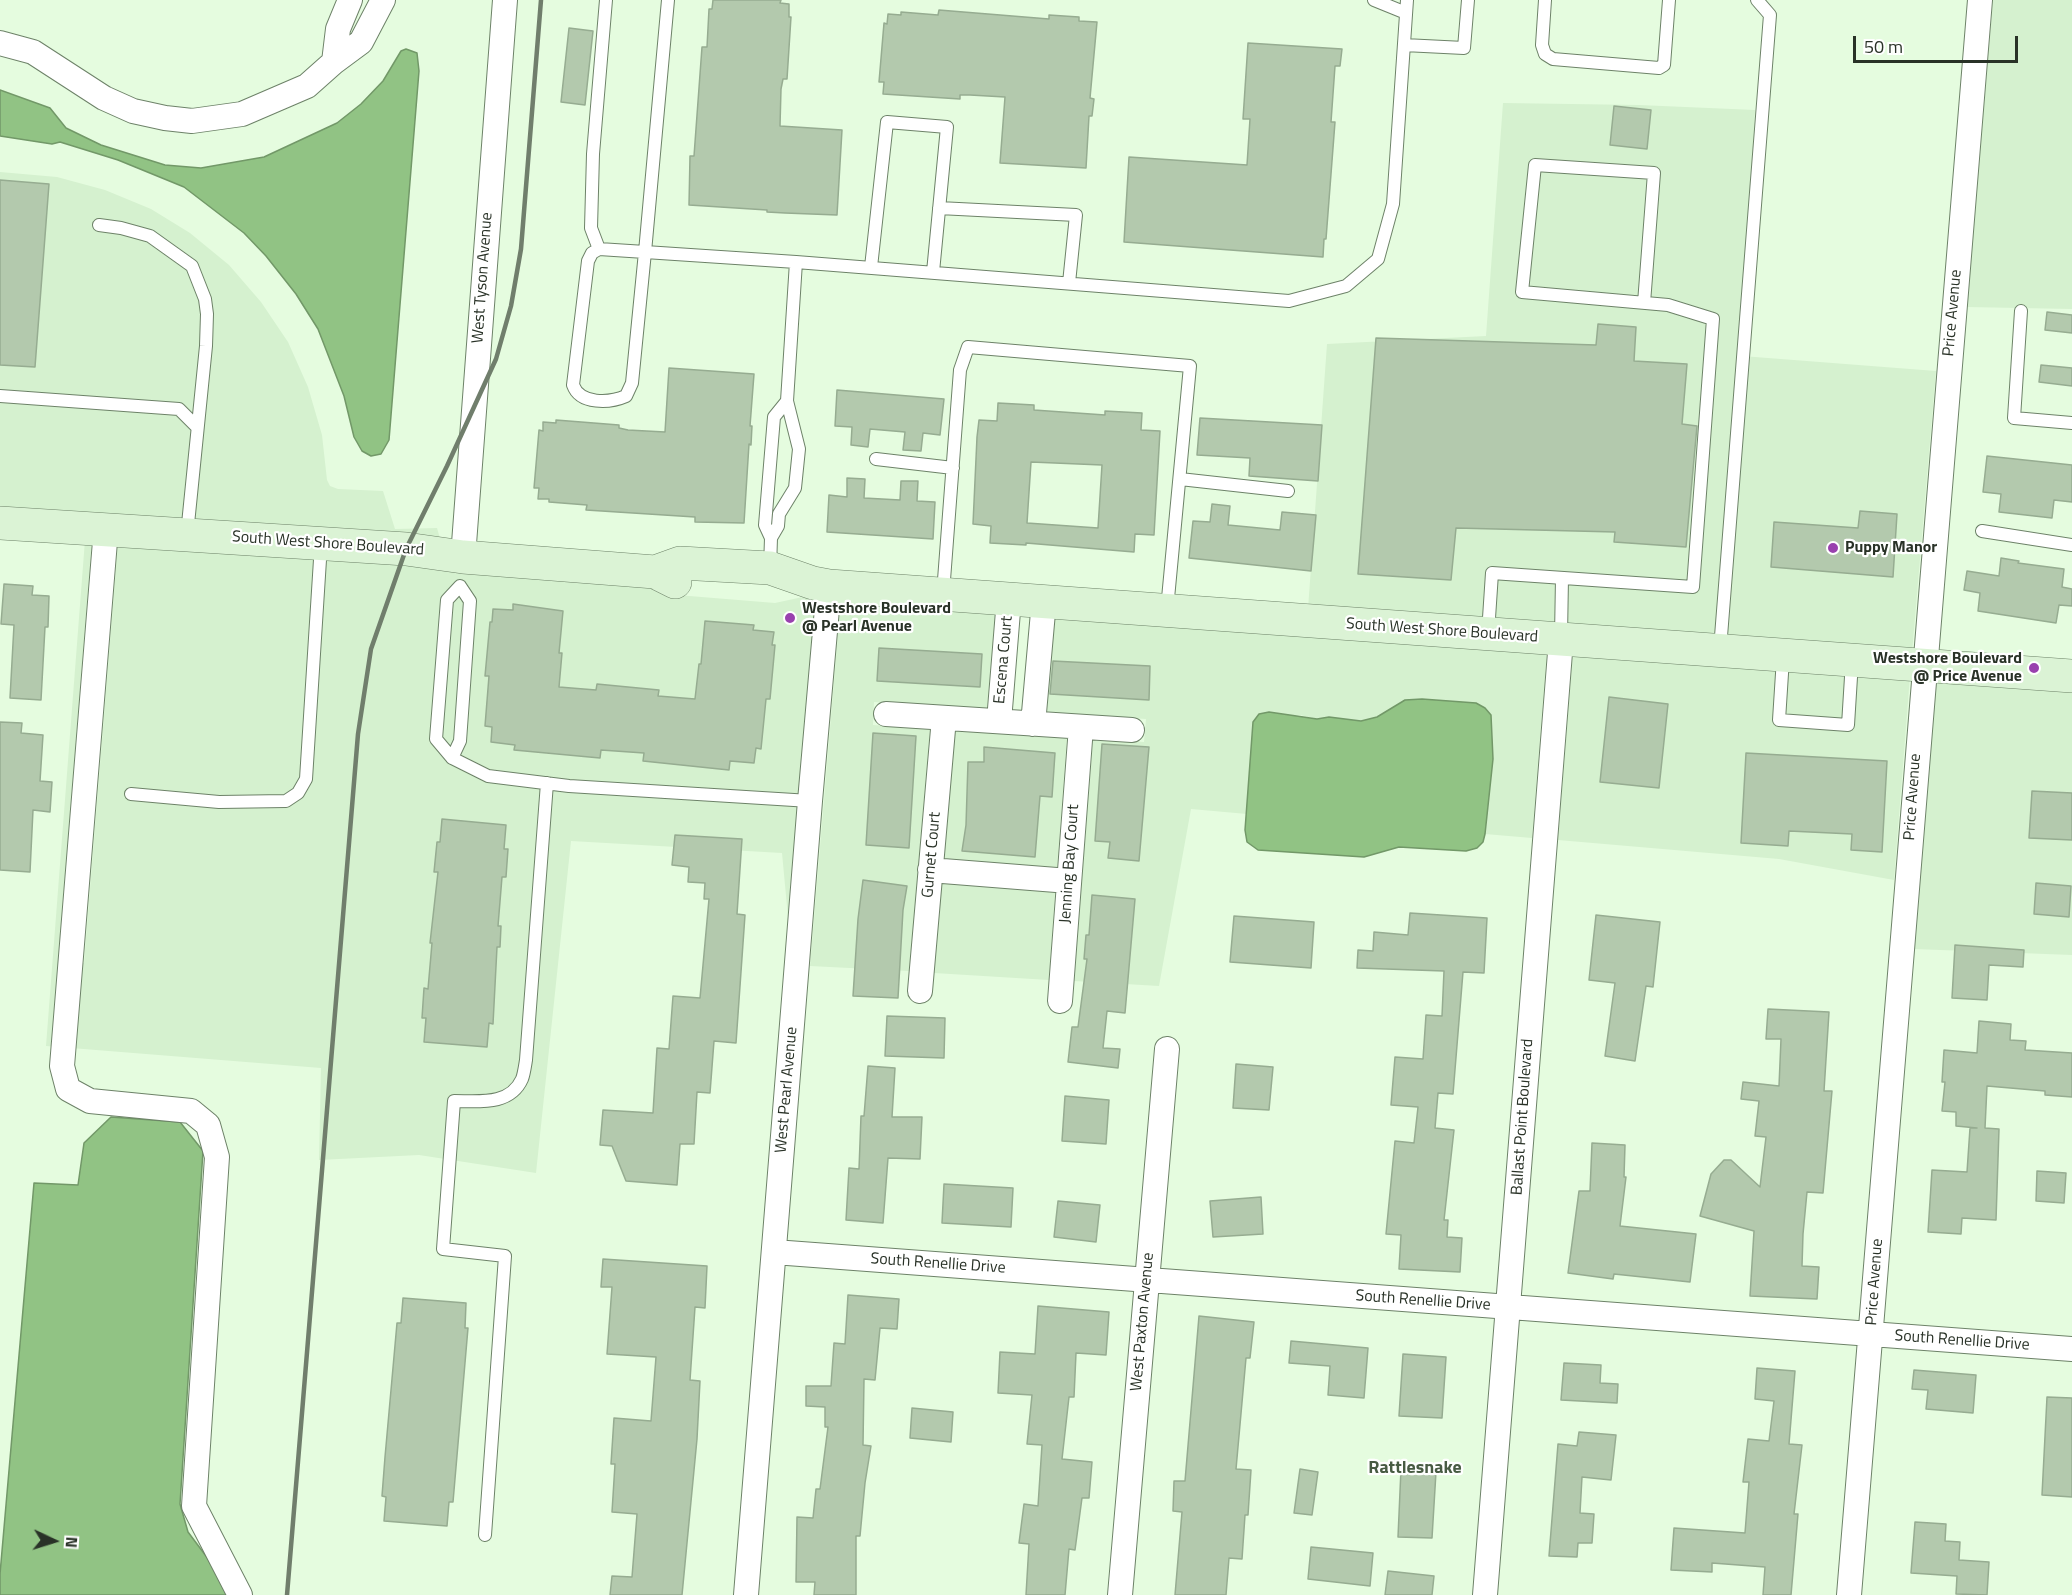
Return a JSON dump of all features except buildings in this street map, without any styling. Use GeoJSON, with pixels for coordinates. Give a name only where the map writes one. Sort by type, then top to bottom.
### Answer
{"type":"FeatureCollection","features":[{"type":"Feature","properties":{"kind":"street"},"geometry":{"type":"LineString","coordinates":[[334,62],[338,29],[350,0]]}},
{"type":"Feature","properties":{"kind":"street"},"geometry":{"type":"LineString","coordinates":[[0,43],[33,52],[104,98],[133,111],[192,121],[242,114],[307,86],[361,42],[383,0]]}},
{"type":"Feature","properties":{"kind":"street","name":"West Tyson Avenue"},"geometry":{"type":"LineString","coordinates":[[461,571],[505,0]]}},
{"type":"Feature","properties":{"kind":"street","name":"Price Avenue"},"geometry":{"type":"LineString","coordinates":[[1849,1595],[1980,0]]}},
{"type":"Feature","properties":{"kind":"street","name":"South West Shore Boulevard"},"geometry":{"type":"LineString","coordinates":[[0,523],[406,549],[461,571],[655,572],[680,563],[770,553],[821,585]]}},
{"type":"Feature","properties":{"kind":"street"},"geometry":{"type":"LineString","coordinates":[[106,529],[63,1066],[68,1089],[90,1101],[191,1111],[208,1125],[217,1157],[194,1506],[240,1595]]}},
{"type":"Feature","properties":{"kind":"street","name":"South West Shore Boulevard"},"geometry":{"type":"LineString","coordinates":[[655,572],[678,583],[776,591],[821,585],[2072,676]]}},
{"type":"Feature","properties":{"kind":"street","name":"West Pearl Avenue"},"geometry":{"type":"LineString","coordinates":[[746,1595],[810,801],[821,585]]}},
{"type":"Feature","properties":{"kind":"street","name":"Escena Court"},"geometry":{"type":"LineString","coordinates":[[999,721],[1009,599]]}},
{"type":"Feature","properties":{"kind":"street","name":"Escena Court"},"geometry":{"type":"LineString","coordinates":[[1033,724],[1044,602]]}},
{"type":"Feature","properties":{"kind":"street","name":"Ballast Point Boulevard"},"geometry":{"type":"LineString","coordinates":[[1485,1595],[1561,640]]}},
{"type":"Feature","properties":{"kind":"street","name":"Escena Court"},"geometry":{"type":"LineString","coordinates":[[886,714],[1132,730]]}},
{"type":"Feature","properties":{"kind":"street","name":"Gurnet Court"},"geometry":{"type":"LineString","coordinates":[[920,991],[944,718]]}},
{"type":"Feature","properties":{"kind":"street","name":"Jenning Bay Court"},"geometry":{"type":"LineString","coordinates":[[1060,1001],[1081,727]]}},
{"type":"Feature","properties":{"kind":"street"},"geometry":{"type":"LineString","coordinates":[[930,870],[1069,881]]}},
{"type":"Feature","properties":{"kind":"street","name":"West Paxton Avenue"},"geometry":{"type":"LineString","coordinates":[[1120,1595],[1167,1049]]}},
{"type":"Feature","properties":{"kind":"street","name":"South Renellie Drive"},"geometry":{"type":"LineString","coordinates":[[774,1252],[2072,1349]]}},
{"type":"Feature","properties":{"kind":"lane"},"geometry":{"type":"LineString","coordinates":[[599,249],[591,228],[593,154],[606,0]]}},
{"type":"Feature","properties":{"kind":"lane"},"geometry":{"type":"LineString","coordinates":[[668,0],[645,252],[632,383],[626,396],[615,401],[584,398],[576,392],[573,385],[588,261],[592,253],[599,249],[645,252],[871,267],[1289,300],[1346,286],[1378,259],[1394,204],[1407,0]]}},
{"type":"Feature","properties":{"kind":"lane"},"geometry":{"type":"LineString","coordinates":[[1374,0],[1407,13]]}},
{"type":"Feature","properties":{"kind":"lane"},"geometry":{"type":"LineString","coordinates":[[1404,45],[1464,48],[1468,0]]}},
{"type":"Feature","properties":{"kind":"lane"},"geometry":{"type":"LineString","coordinates":[[1545,0],[1542,45],[1545,54],[1553,59],[1659,68],[1664,65],[1669,0]]}},
{"type":"Feature","properties":{"kind":"lane"},"geometry":{"type":"LineString","coordinates":[[1720,650],[1770,15],[1757,0]]}},
{"type":"Feature","properties":{"kind":"lane"},"geometry":{"type":"LineString","coordinates":[[871,267],[887,122],[947,127],[933,272]]}},
{"type":"Feature","properties":{"kind":"lane"},"geometry":{"type":"LineString","coordinates":[[1488,634],[1492,573],[1693,587],[1713,319],[1668,305],[1644,303],[1522,292],[1535,165],[1654,173],[1644,303]]}},
{"type":"Feature","properties":{"kind":"lane"},"geometry":{"type":"LineString","coordinates":[[939,208],[1076,215],[1069,283]]}},
{"type":"Feature","properties":{"kind":"lane"},"geometry":{"type":"LineString","coordinates":[[99,225],[150,236],[192,266],[205,299],[207,314],[187,534]]}},
{"type":"Feature","properties":{"kind":"lane"},"geometry":{"type":"LineString","coordinates":[[770,553],[779,514],[795,488],[799,449],[787,401],[796,262]]}},
{"type":"Feature","properties":{"kind":"lane"},"geometry":{"type":"LineString","coordinates":[[2021,311],[2014,418],[2072,423]]}},
{"type":"Feature","properties":{"kind":"lane"},"geometry":{"type":"LineString","coordinates":[[943,594],[960,370],[968,347],[1191,366],[1167,610]]}},
{"type":"Feature","properties":{"kind":"lane"},"geometry":{"type":"LineString","coordinates":[[0,396],[179,409],[197,427]]}},
{"type":"Feature","properties":{"kind":"lane"},"geometry":{"type":"LineString","coordinates":[[770,553],[765,525],[774,417],[787,401]]}},
{"type":"Feature","properties":{"kind":"lane"},"geometry":{"type":"LineString","coordinates":[[876,459],[953,468]]}},
{"type":"Feature","properties":{"kind":"lane"},"geometry":{"type":"LineString","coordinates":[[1180,479],[1287,491]]}},
{"type":"Feature","properties":{"kind":"lane"},"geometry":{"type":"LineString","coordinates":[[1982,531],[2072,545]]}},
{"type":"Feature","properties":{"kind":"lane"},"geometry":{"type":"LineString","coordinates":[[131,794],[219,802],[286,801],[298,793],[306,778],[322,543]]}},
{"type":"Feature","properties":{"kind":"lane"},"geometry":{"type":"LineString","coordinates":[[452,758],[460,741],[470,602],[461,571]]}},
{"type":"Feature","properties":{"kind":"lane"},"geometry":{"type":"LineString","coordinates":[[461,571],[447,600],[436,739],[452,758],[488,776],[547,783],[810,801]]}},
{"type":"Feature","properties":{"kind":"lane"},"geometry":{"type":"LineString","coordinates":[[1561,640],[1562,578]]}},
{"type":"Feature","properties":{"kind":"lane"},"geometry":{"type":"LineString","coordinates":[[1783,655],[1779,720],[1848,725],[1852,660]]}},
{"type":"Feature","properties":{"kind":"lane"},"geometry":{"type":"LineString","coordinates":[[484,1536],[505,1256],[443,1249],[454,1101],[492,1101],[508,1097],[522,1080],[526,1060],[547,783]]}},
{"type":"Feature","properties":{"kind":"shaded area"},"geometry":{"type":"Polygon","coordinates":[[[1993,0],[2072,0],[2072,309],[1967,307],[1993,0]]]}},
{"type":"Feature","properties":{"kind":"shaded area"},"geometry":{"type":"Polygon","coordinates":[[[406,49],[417,53],[419,71],[389,440],[381,454],[371,456],[362,451],[354,437],[344,396],[318,329],[296,294],[266,256],[244,233],[184,187],[118,160],[60,142],[52,144],[0,136],[0,90],[50,108],[66,128],[101,145],[165,165],[201,168],[264,157],[337,123],[361,104],[383,81],[401,51],[406,49]]]}},
{"type":"Feature","properties":{"kind":"shaded area"},"geometry":{"type":"Polygon","coordinates":[[[1503,103],[1755,110],[1742,356],[1936,371],[1912,653],[1308,609],[1327,344],[1486,336],[1503,103]]]}},
{"type":"Feature","properties":{"kind":"shaded area"},"geometry":{"type":"Polygon","coordinates":[[[0,172],[57,177],[105,190],[151,209],[190,233],[229,265],[261,302],[288,342],[308,387],[322,435],[327,480],[330,486],[338,489],[383,491],[395,529],[437,528],[441,542],[0,511],[0,172]]]}},
{"type":"Feature","properties":{"kind":"shaded area"},"geometry":{"type":"Polygon","coordinates":[[[85,540],[92,540],[58,961],[84,963],[118,542],[646,582],[677,595],[775,603],[812,595],[816,597],[788,917],[782,853],[571,841],[536,1173],[419,1155],[319,1160],[321,1068],[46,1046],[85,540]]]}},
{"type":"Feature","properties":{"kind":"shaded area"},"geometry":{"type":"Polygon","coordinates":[[[841,598],[996,609],[987,709],[874,702],[873,725],[930,729],[909,971],[810,966],[841,598]]]}},
{"type":"Feature","properties":{"kind":"shaded area"},"geometry":{"type":"Polygon","coordinates":[[[1055,614],[1547,650],[1532,838],[1485,834],[1493,759],[1405,700],[1377,717],[1361,721],[1329,717],[1317,719],[1300,715],[1253,722],[1247,814],[1191,809],[1159,986],[1074,981],[1093,739],[1144,742],[1146,719],[1047,713],[1055,614]]]}},
{"type":"Feature","properties":{"kind":"shaded area"},"geometry":{"type":"Polygon","coordinates":[[[1573,652],[1910,676],[1894,880],[1779,859],[1558,840],[1573,652]]]}},
{"type":"Feature","properties":{"kind":"shaded area"},"geometry":{"type":"Polygon","coordinates":[[[1936,678],[2072,688],[2072,955],[1914,949],[1936,678]]]}},
{"type":"Feature","properties":{"kind":"shaded area"},"geometry":{"type":"Polygon","coordinates":[[[1405,700],[1476,703],[1491,715],[1493,759],[1485,834],[1483,842],[1477,848],[1466,851],[1399,847],[1364,857],[1258,850],[1247,842],[1245,830],[1253,722],[1259,714],[1269,712],[1317,719],[1329,717],[1361,721],[1377,717],[1405,700]]]}},
{"type":"Feature","properties":{"kind":"shaded area"},"geometry":{"type":"Polygon","coordinates":[[[955,730],[1067,737],[1057,869],[944,860],[955,730]]]}},
{"type":"Feature","properties":{"kind":"shaded area"},"geometry":{"type":"Polygon","coordinates":[[[942,883],[1055,892],[1049,980],[934,973],[942,883]]]}},
{"type":"Feature","properties":{"kind":"shaded area"},"geometry":{"type":"Polygon","coordinates":[[[111,1117],[180,1122],[203,1151],[180,1504],[188,1532],[221,1576],[226,1595],[0,1595],[34,1183],[78,1185],[84,1143],[111,1117]]]}},
{"type":"Feature","properties":{"kind":"railway"},"geometry":{"type":"LineString","coordinates":[[287,1595],[358,734],[371,649],[406,549],[496,359],[511,306],[521,249],[541,0]]}},
{"type":"Feature","properties":{"kind":"place","name":"Puppy Manor"},"geometry":{"type":"Point","coordinates":[1833,548]}},
{"type":"Feature","properties":{"kind":"place","name":"Westshore Boulevard @ Pearl Avenue"},"geometry":{"type":"Point","coordinates":[790,618]}},
{"type":"Feature","properties":{"kind":"place","name":"Westshore Boulevard @ Price Avenue"},"geometry":{"type":"Point","coordinates":[2034,668]}},
{"type":"Feature","properties":{"kind":"district","name":"Rattlesnake"},"geometry":{"type":"Point","coordinates":[1415,1469]}}]}
